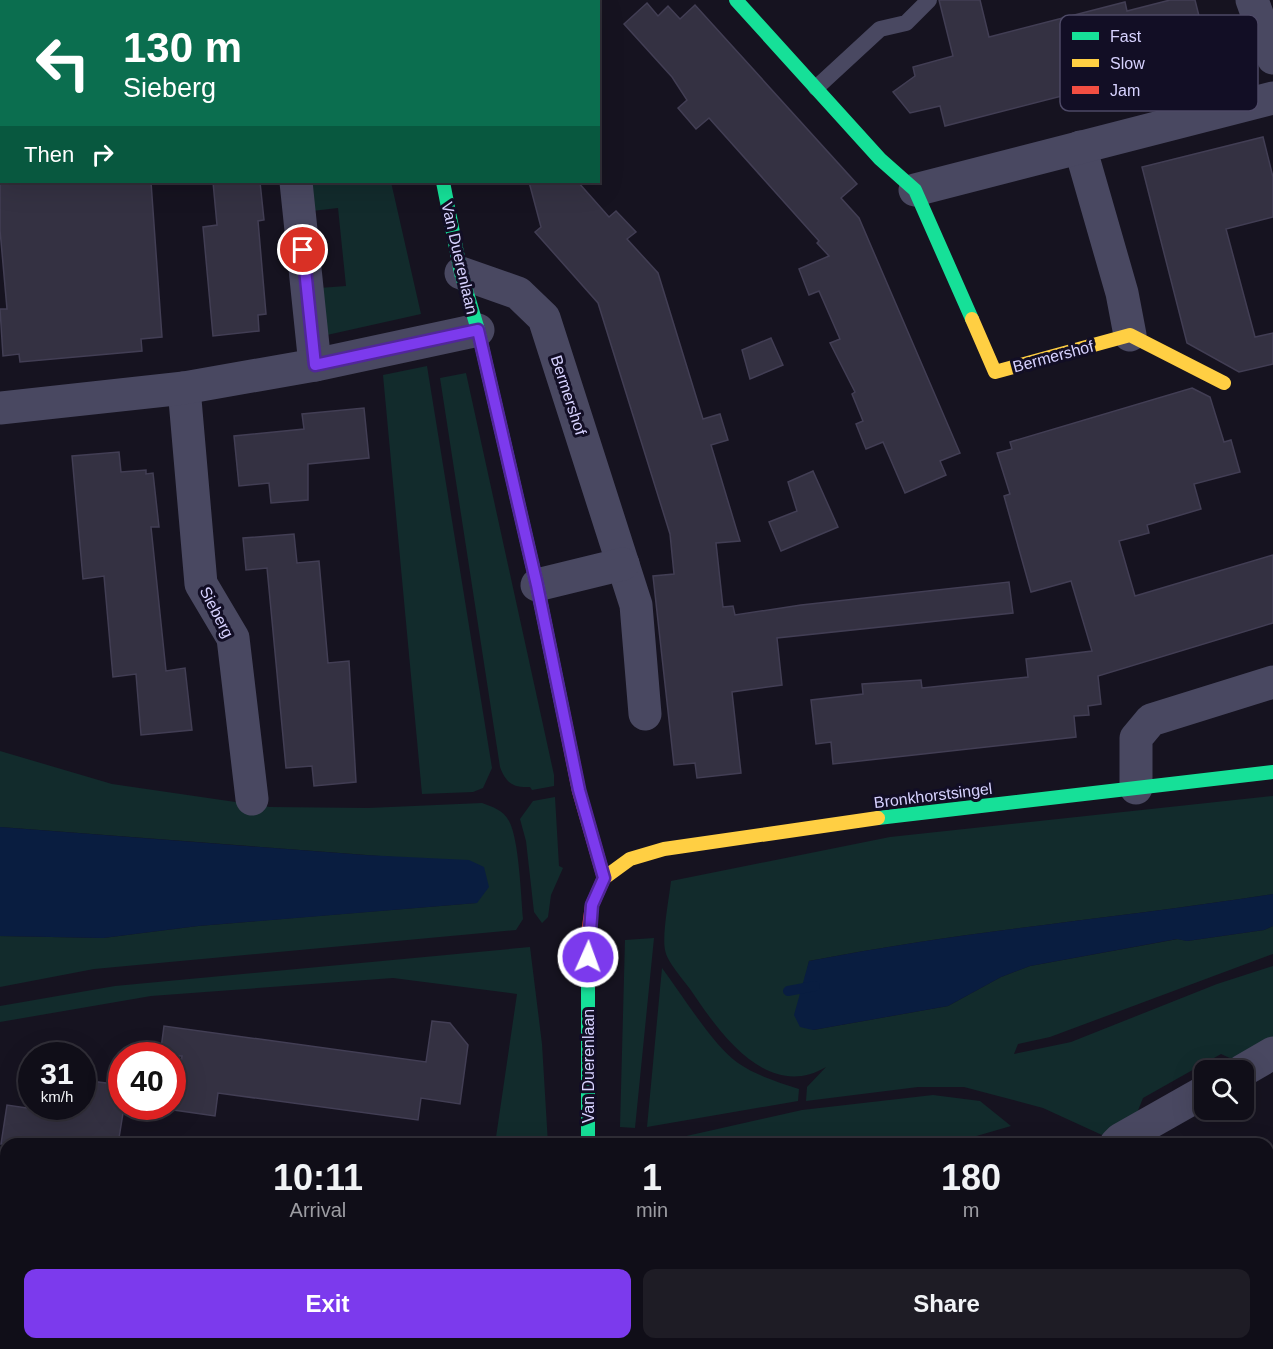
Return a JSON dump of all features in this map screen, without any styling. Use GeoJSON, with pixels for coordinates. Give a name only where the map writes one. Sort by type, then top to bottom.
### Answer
{"type":"FeatureCollection","features":[{"type":"Feature","properties":{"kind":"street","name":"Bermershof"},"geometry":{"type":"LineString","coordinates":[[736,0],[880,159],[915,190],[995,372],[1130,335]]}},
{"type":"Feature","properties":{"kind":"street"},"geometry":{"type":"LineString","coordinates":[[1252,0],[1257,15]]}},
{"type":"Feature","properties":{"kind":"street"},"geometry":{"type":"LineString","coordinates":[[1258,17],[1273,58]]}},
{"type":"Feature","properties":{"kind":"street"},"geometry":{"type":"LineString","coordinates":[[1258,102],[1273,98]]}},
{"type":"Feature","properties":{"kind":"street"},"geometry":{"type":"LineString","coordinates":[[915,190],[1222,111]]}},
{"type":"Feature","properties":{"kind":"street"},"geometry":{"type":"LineString","coordinates":[[1080,147],[1122,293],[1130,335],[1224,383]]}},
{"type":"Feature","properties":{"kind":"street"},"geometry":{"type":"LineString","coordinates":[[296,183],[315,365]]}},
{"type":"Feature","properties":{"kind":"street","name":"Van Duerenlaan"},"geometry":{"type":"LineString","coordinates":[[443,183],[461,273],[478,330],[537,585],[579,790],[604,878],[592,905],[588,934],[588,1138]]}},
{"type":"Feature","properties":{"kind":"street","name":"Bermershof"},"geometry":{"type":"LineString","coordinates":[[461,273],[518,293],[544,318],[636,605],[645,714]]}},
{"type":"Feature","properties":{"kind":"street"},"geometry":{"type":"LineString","coordinates":[[0,408],[184,388],[315,365],[478,330]]}},
{"type":"Feature","properties":{"kind":"street","name":"Sieberg"},"geometry":{"type":"LineString","coordinates":[[184,388],[201,584],[233,638],[252,799]]}},
{"type":"Feature","properties":{"kind":"street"},"geometry":{"type":"LineString","coordinates":[[537,585],[623,564]]}},
{"type":"Feature","properties":{"kind":"street"},"geometry":{"type":"LineString","coordinates":[[1136,788],[1136,738],[1151,720],[1273,682]]}},
{"type":"Feature","properties":{"kind":"street","name":"Bronkhorstsingel"},"geometry":{"type":"LineString","coordinates":[[604,878],[630,859],[664,849],[814,825],[1273,772]]}},
{"type":"Feature","properties":{"kind":"street"},"geometry":{"type":"LineString","coordinates":[[1254,1064],[1273,1053]]}},
{"type":"Feature","properties":{"kind":"street"},"geometry":{"type":"LineString","coordinates":[[1123,1138],[1194,1098]]}},
{"type":"Feature","properties":{"kind":"lane"},"geometry":{"type":"LineString","coordinates":[[816,88],[880,28],[906,23],[929,0]]}},
{"type":"Feature","properties":{"kind":"green space"},"geometry":{"type":"Polygon","coordinates":[[[313,183],[391,183],[421,314],[327,335],[319,288],[346,286],[338,208],[312,211],[313,183]]]}},
{"type":"Feature","properties":{"kind":"green space"},"geometry":{"type":"Polygon","coordinates":[[[427,366],[492,768],[483,788],[473,792],[422,794],[383,375],[427,366]]]}},
{"type":"Feature","properties":{"kind":"green space"},"geometry":{"type":"Polygon","coordinates":[[[466,373],[554,775],[554,786],[532,790],[530,787],[519,787],[508,781],[500,767],[440,378],[466,373]]]}},
{"type":"Feature","properties":{"kind":"green space"},"geometry":{"type":"Polygon","coordinates":[[[0,751],[112,784],[270,807],[368,808],[482,803],[504,814],[512,829],[519,868],[523,919],[516,930],[94,969],[0,987],[0,936],[103,938],[198,926],[476,903],[406,858],[0,827],[0,751]]]}},
{"type":"Feature","properties":{"kind":"green space"},"geometry":{"type":"Polygon","coordinates":[[[1273,796],[1273,894],[924,941],[809,961],[804,984],[813,1030],[948,1006],[1001,977],[1030,966],[1178,939],[1187,941],[1264,930],[1273,926],[1273,954],[1050,1037],[1018,1044],[1014,1054],[1071,1042],[1217,984],[1273,966],[1273,1039],[1232,1059],[1221,1054],[1210,1060],[1194,1060],[1194,1069],[1143,1098],[1137,1113],[1102,1135],[1043,1108],[964,1087],[918,1087],[806,1101],[807,1087],[826,1067],[804,1075],[784,1076],[765,1069],[730,1042],[672,965],[666,955],[664,943],[671,881],[890,837],[1273,796]]]}},
{"type":"Feature","properties":{"kind":"green space"},"geometry":{"type":"Polygon","coordinates":[[[555,797],[559,866],[563,868],[551,895],[548,917],[542,923],[534,912],[526,841],[520,819],[533,801],[555,797]]]}},
{"type":"Feature","properties":{"kind":"green space"},"geometry":{"type":"Polygon","coordinates":[[[654,938],[635,1128],[620,1127],[625,940],[654,938]]]}},
{"type":"Feature","properties":{"kind":"green space"},"geometry":{"type":"Polygon","coordinates":[[[530,947],[542,1044],[548,1138],[496,1138],[517,994],[393,978],[151,996],[0,1022],[0,1006],[115,986],[530,947]]]}},
{"type":"Feature","properties":{"kind":"green space"},"geometry":{"type":"Polygon","coordinates":[[[662,968],[708,1033],[729,1055],[753,1072],[799,1089],[798,1101],[647,1127],[662,968]]]}},
{"type":"Feature","properties":{"kind":"green space"},"geometry":{"type":"Polygon","coordinates":[[[933,1095],[980,1101],[1011,1126],[970,1138],[678,1138],[802,1110],[933,1095]]]}},
{"type":"Feature","properties":{"kind":"water"},"geometry":{"type":"Polygon","coordinates":[[[0,827],[365,855],[469,860],[484,867],[489,887],[477,903],[198,926],[103,938],[0,936],[0,827]]]}},
{"type":"Feature","properties":{"kind":"water"},"geometry":{"type":"Polygon","coordinates":[[[1273,894],[1273,926],[1264,930],[1187,941],[1177,939],[1030,966],[1001,977],[948,1006],[813,1030],[800,1027],[794,1015],[809,961],[924,941],[1273,894]]]}},
{"type":"Feature","properties":{"kind":"building"},"geometry":{"type":"Polygon","coordinates":[[[939,0],[980,0],[989,37],[1060,19],[1060,97],[945,126],[940,106],[910,113],[893,92],[915,76],[913,67],[953,56],[939,0]]]}},
{"type":"Feature","properties":{"kind":"building"},"geometry":{"type":"Polygon","coordinates":[[[1170,0],[1195,0],[1199,15],[1074,15],[1125,2],[1127,11],[1170,0]]]}},
{"type":"Feature","properties":{"kind":"building"},"geometry":{"type":"Polygon","coordinates":[[[647,3],[658,16],[668,6],[680,19],[695,5],[857,184],[841,198],[859,218],[960,453],[940,461],[946,475],[905,493],[883,442],[866,449],[856,424],[863,421],[852,394],[855,392],[830,343],[840,339],[819,291],[809,295],[799,269],[829,256],[817,243],[819,241],[709,118],[696,129],[678,108],[687,100],[672,77],[624,24],[647,3]]]}},
{"type":"Feature","properties":{"kind":"building"},"geometry":{"type":"Polygon","coordinates":[[[1263,137],[1273,177],[1273,217],[1226,229],[1255,337],[1273,333],[1273,364],[1239,372],[1187,343],[1142,167],[1263,137]]]}},
{"type":"Feature","properties":{"kind":"building"},"geometry":{"type":"Polygon","coordinates":[[[0,183],[151,183],[162,337],[141,339],[142,351],[20,362],[19,354],[3,356],[0,309],[7,309],[0,230],[0,183]]]}},
{"type":"Feature","properties":{"kind":"building"},"geometry":{"type":"Polygon","coordinates":[[[213,183],[260,183],[264,220],[258,221],[266,314],[258,315],[259,331],[213,336],[203,227],[217,225],[213,183]]]}},
{"type":"Feature","properties":{"kind":"building"},"geometry":{"type":"Polygon","coordinates":[[[529,183],[579,183],[609,217],[616,211],[636,232],[627,239],[658,273],[703,419],[720,414],[728,440],[711,445],[740,541],[716,543],[723,607],[733,606],[735,615],[801,605],[1009,582],[1013,613],[777,638],[782,685],[732,692],[741,773],[697,778],[695,763],[674,765],[653,576],[674,574],[670,534],[598,303],[535,232],[541,227],[529,183]]]}},
{"type":"Feature","properties":{"kind":"building"},"geometry":{"type":"Polygon","coordinates":[[[771,338],[783,365],[750,379],[742,350],[771,338]]]}},
{"type":"Feature","properties":{"kind":"building"},"geometry":{"type":"Polygon","coordinates":[[[1192,388],[1210,397],[1224,442],[1231,440],[1240,472],[1194,484],[1201,509],[1147,525],[1149,533],[1119,541],[1135,596],[1273,555],[1273,623],[1098,676],[1101,704],[1088,706],[1089,715],[1074,716],[1076,737],[833,764],[831,742],[816,744],[811,700],[863,694],[862,684],[921,680],[922,688],[1028,677],[1026,659],[1092,651],[1071,581],[1031,592],[1004,496],[1010,494],[997,453],[1012,449],[1010,442],[1192,388]]]}},
{"type":"Feature","properties":{"kind":"building"},"geometry":{"type":"Polygon","coordinates":[[[364,408],[369,458],[308,464],[308,500],[271,503],[269,483],[239,486],[234,436],[304,429],[302,414],[364,408]]]}},
{"type":"Feature","properties":{"kind":"building"},"geometry":{"type":"Polygon","coordinates":[[[119,452],[121,472],[146,470],[146,474],[153,473],[159,527],[151,527],[166,671],[185,668],[192,730],[141,735],[136,674],[113,677],[104,576],[83,579],[72,456],[119,452]]]}},
{"type":"Feature","properties":{"kind":"building"},"geometry":{"type":"Polygon","coordinates":[[[813,471],[838,527],[781,551],[769,522],[797,511],[788,482],[813,471]]]}},
{"type":"Feature","properties":{"kind":"building"},"geometry":{"type":"Polygon","coordinates":[[[294,534],[297,563],[319,561],[328,663],[349,661],[356,782],[314,786],[312,766],[286,768],[267,568],[246,570],[243,538],[294,534]]]}},
{"type":"Feature","properties":{"kind":"building"},"geometry":{"type":"Polygon","coordinates":[[[432,1021],[450,1023],[468,1045],[460,1104],[421,1098],[418,1120],[218,1093],[215,1116],[186,1112],[186,1042],[162,1042],[164,1026],[426,1062],[432,1021]]]}},
{"type":"Feature","properties":{"kind":"building"},"geometry":{"type":"Polygon","coordinates":[[[96,1082],[108,1083],[108,1120],[122,1120],[119,1138],[2,1138],[7,1105],[18,1107],[18,1120],[96,1120],[96,1082]]]}},
{"type":"Feature","properties":{"kind":"waterway"},"geometry":{"type":"LineString","coordinates":[[788,991],[815,986]]}},
{"type":"Feature","properties":{"kind":"traffic: fast"},"geometry":{"type":"LineString","coordinates":[[736,0],[880,159],[915,190],[972,319]]}},
{"type":"Feature","properties":{"kind":"traffic: fast"},"geometry":{"type":"LineString","coordinates":[[443,183],[461,273],[478,330],[537,585],[563,712]]}},
{"type":"Feature","properties":{"kind":"traffic: fast"},"geometry":{"type":"LineString","coordinates":[[878,818],[1273,772]]}},
{"type":"Feature","properties":{"kind":"traffic: fast"},"geometry":{"type":"LineString","coordinates":[[588,969],[588,1138]]}},
{"type":"Feature","properties":{"kind":"traffic: slow"},"geometry":{"type":"LineString","coordinates":[[972,319],[995,372],[1130,335],[1224,383]]}},
{"type":"Feature","properties":{"kind":"traffic: slow"},"geometry":{"type":"LineString","coordinates":[[604,878],[630,859],[664,849],[878,818]]}},
{"type":"Feature","properties":{"kind":"traffic: jam"},"geometry":{"type":"LineString","coordinates":[[563,712],[579,791],[604,878],[592,905],[588,934],[588,969]]}},
{"type":"Feature","properties":{"kind":"route"},"geometry":{"type":"LineString","coordinates":[[303,250],[315,365],[478,330],[537,585],[579,790],[604,878],[592,905],[588,957]]}}]}
